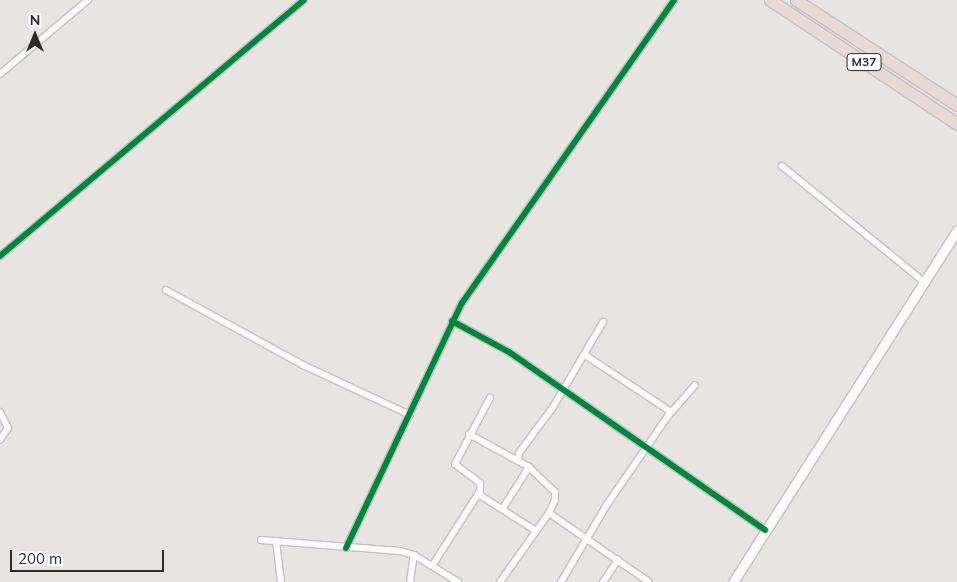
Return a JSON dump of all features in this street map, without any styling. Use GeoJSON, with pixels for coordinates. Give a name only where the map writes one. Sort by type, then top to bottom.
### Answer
{"type":"FeatureCollection","features":[{"type":"Feature","properties":{"kind":"highway","name":"M37"},"geometry":{"type":"LineString","coordinates":[[770,0],[957,124]]}},
{"type":"Feature","properties":{"kind":"highway","name":"M37"},"geometry":{"type":"LineString","coordinates":[[796,0],[957,105]]}},
{"type":"Feature","properties":{"kind":"main road"},"geometry":{"type":"LineString","coordinates":[[733,582],[957,230]]}},
{"type":"Feature","properties":{"kind":"street"},"geometry":{"type":"LineString","coordinates":[[0,74],[88,0]]}},
{"type":"Feature","properties":{"kind":"street"},"geometry":{"type":"LineString","coordinates":[[0,256],[304,0]]}},
{"type":"Feature","properties":{"kind":"street"},"geometry":{"type":"LineString","coordinates":[[346,548],[410,415],[452,321],[674,0]]}},
{"type":"Feature","properties":{"kind":"street"},"geometry":{"type":"LineString","coordinates":[[782,166],[924,282]]}},
{"type":"Feature","properties":{"kind":"street"},"geometry":{"type":"LineString","coordinates":[[166,290],[304,366],[410,415]]}},
{"type":"Feature","properties":{"kind":"street"},"geometry":{"type":"LineString","coordinates":[[452,321],[509,352],[562,391],[647,446],[765,530]]}},
{"type":"Feature","properties":{"kind":"street"},"geometry":{"type":"LineString","coordinates":[[518,461],[518,453],[562,391],[603,322]]}},
{"type":"Feature","properties":{"kind":"street"},"geometry":{"type":"LineString","coordinates":[[585,355],[671,412]]}},
{"type":"Feature","properties":{"kind":"street"},"geometry":{"type":"LineString","coordinates":[[561,582],[586,539],[647,446],[671,412],[695,385]]}},
{"type":"Feature","properties":{"kind":"street"},"geometry":{"type":"LineString","coordinates":[[432,566],[478,494],[480,483],[455,464],[469,434],[490,398]]}},
{"type":"Feature","properties":{"kind":"street"},"geometry":{"type":"LineString","coordinates":[[0,412],[8,428],[0,440]]}},
{"type":"Feature","properties":{"kind":"street"},"geometry":{"type":"LineString","coordinates":[[469,434],[528,467],[555,492],[555,500],[549,513],[500,582]]}},
{"type":"Feature","properties":{"kind":"street"},"geometry":{"type":"LineString","coordinates":[[503,508],[528,467]]}},
{"type":"Feature","properties":{"kind":"street"},"geometry":{"type":"LineString","coordinates":[[478,494],[536,530]]}},
{"type":"Feature","properties":{"kind":"street"},"geometry":{"type":"LineString","coordinates":[[549,513],[650,582]]}},
{"type":"Feature","properties":{"kind":"street"},"geometry":{"type":"LineString","coordinates":[[261,540],[400,551],[414,555],[458,582]]}},
{"type":"Feature","properties":{"kind":"street"},"geometry":{"type":"LineString","coordinates":[[276,542],[281,582]]}},
{"type":"Feature","properties":{"kind":"street"},"geometry":{"type":"LineString","coordinates":[[410,582],[414,555]]}},
{"type":"Feature","properties":{"kind":"street"},"geometry":{"type":"LineString","coordinates":[[603,582],[618,560]]}},
{"type":"Feature","properties":{"kind":"cycle path"},"geometry":{"type":"LineString","coordinates":[[0,256],[304,0]]}},
{"type":"Feature","properties":{"kind":"cycle path"},"geometry":{"type":"LineString","coordinates":[[346,548],[462,303],[674,0]]}},
{"type":"Feature","properties":{"kind":"cycle path"},"geometry":{"type":"LineString","coordinates":[[452,321],[509,352],[765,530]]}}]}
